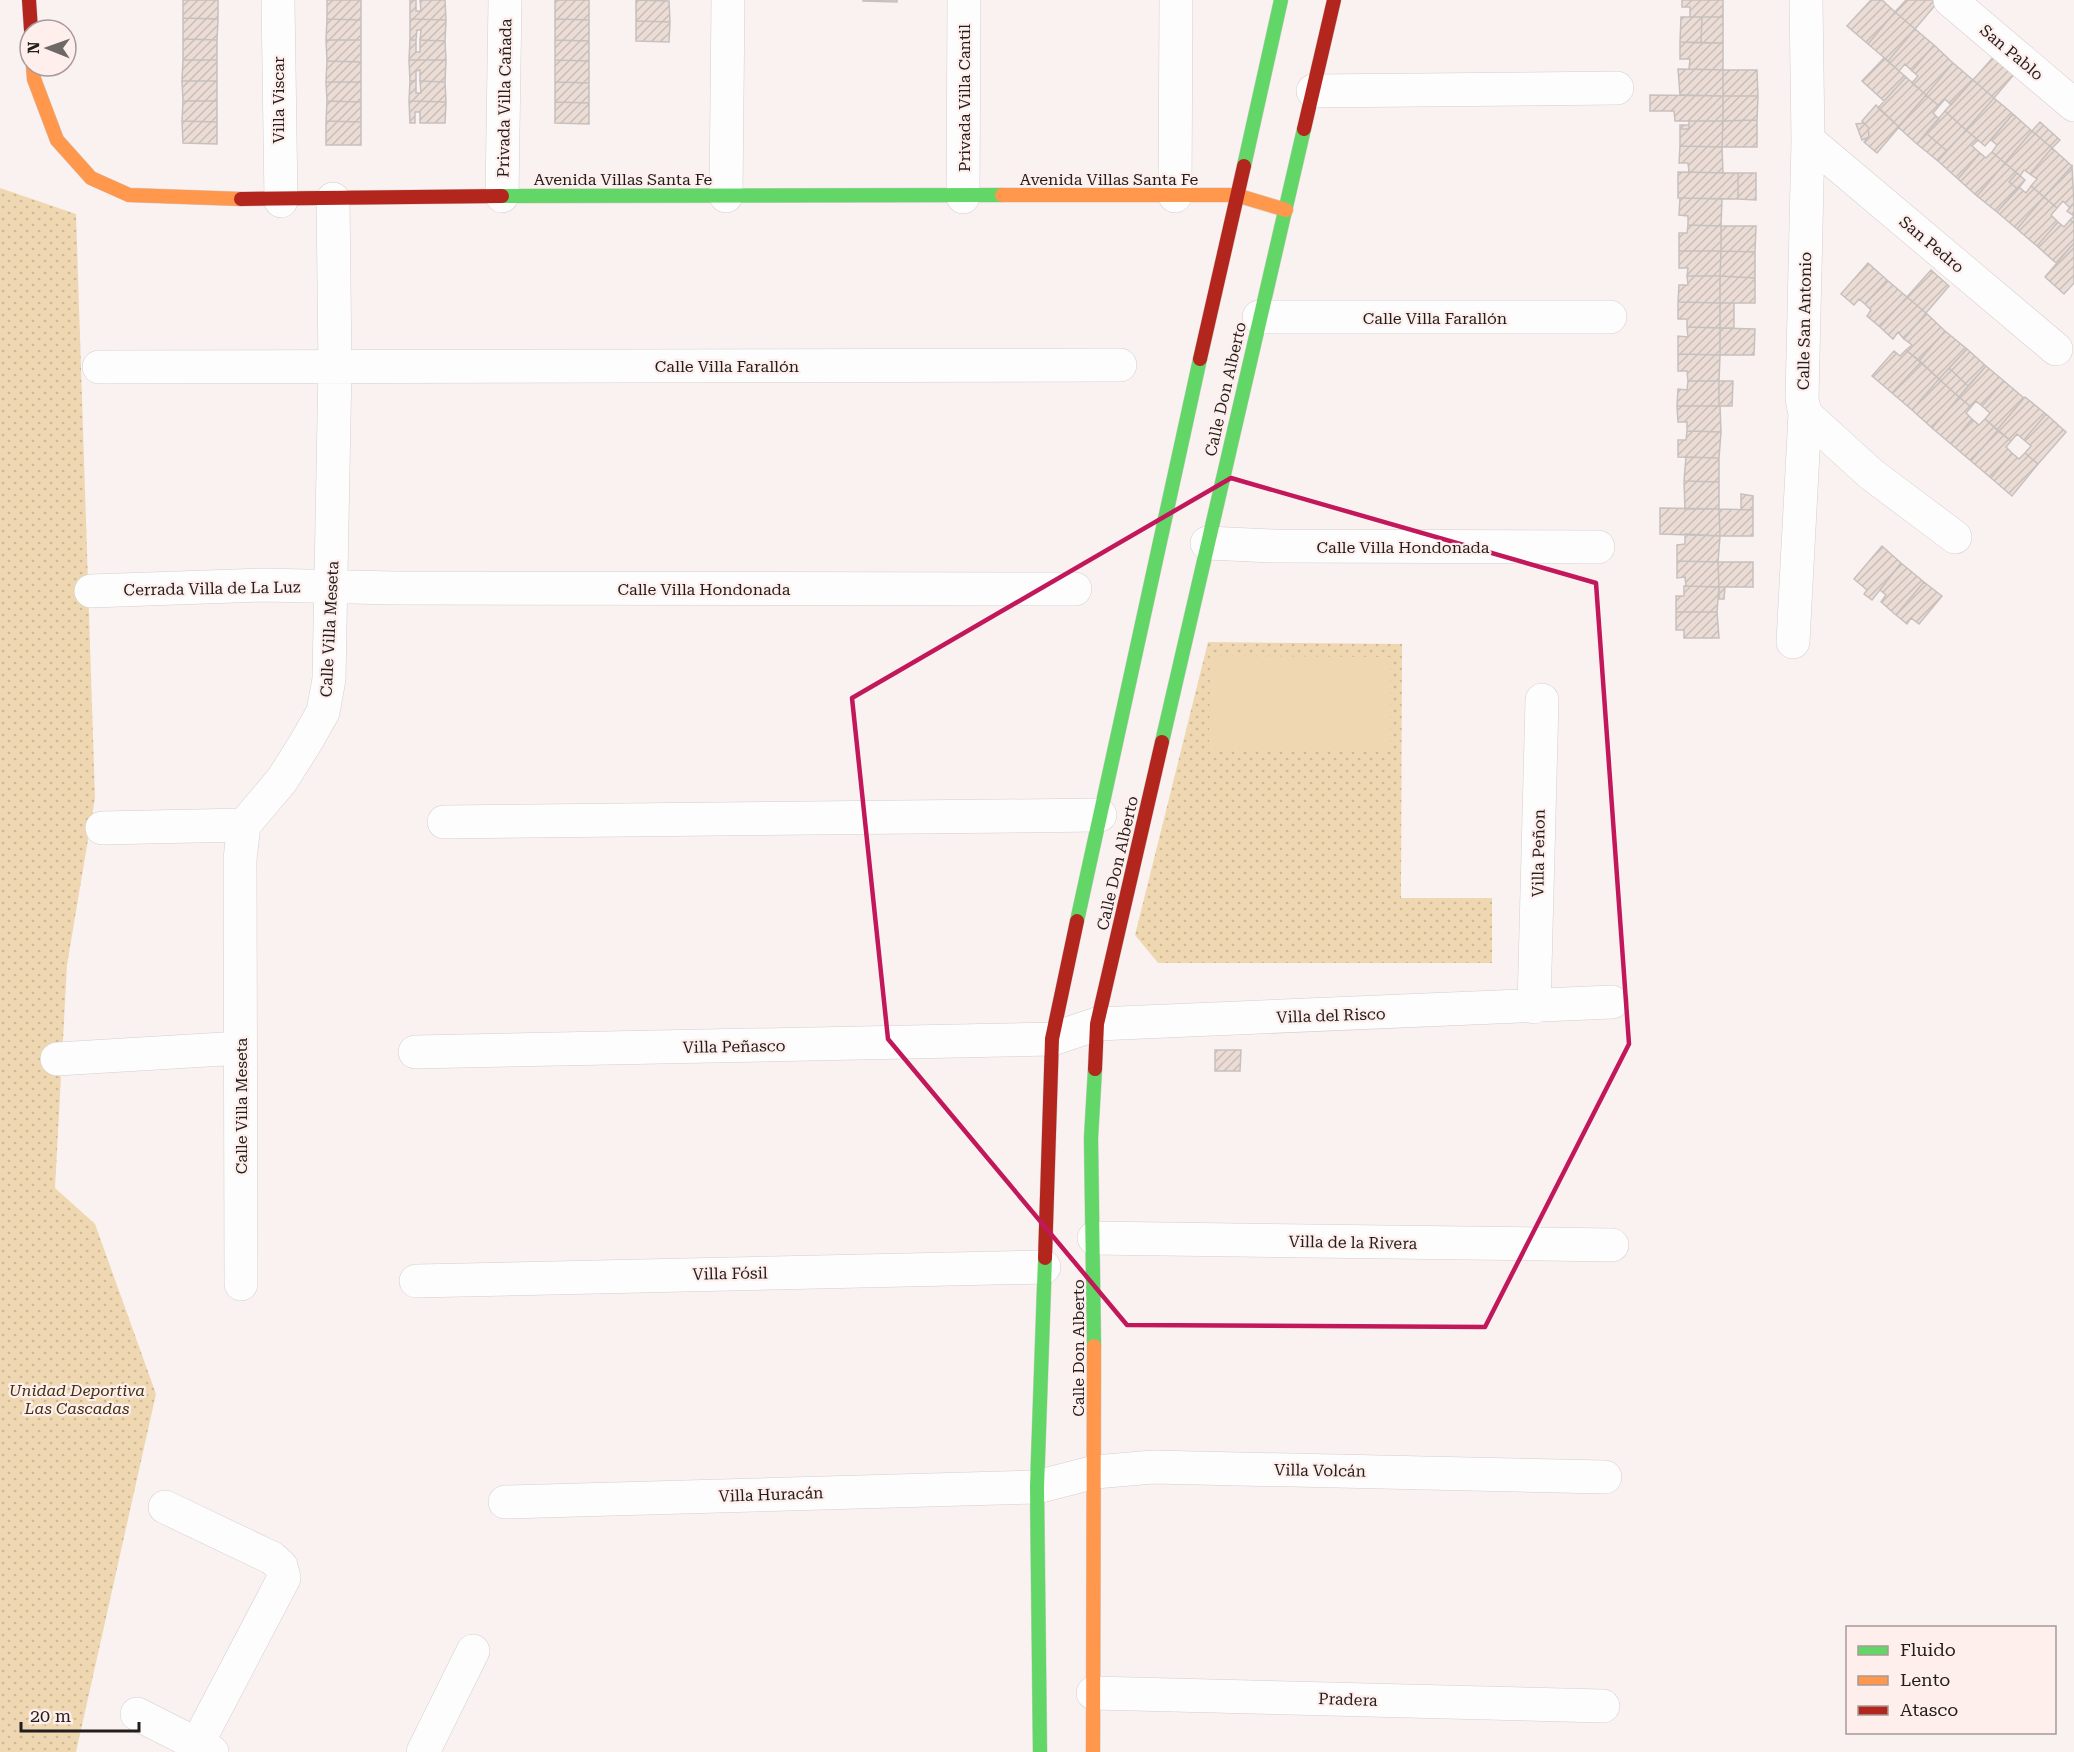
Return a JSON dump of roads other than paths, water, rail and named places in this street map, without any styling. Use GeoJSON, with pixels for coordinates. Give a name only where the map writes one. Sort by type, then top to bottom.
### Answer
{"type":"FeatureCollection","features":[{"type":"Feature","properties":{"kind":"street"},"geometry":{"type":"LineString","coordinates":[[29,0],[30,18]]}},
{"type":"Feature","properties":{"kind":"street","name":"Villa Viscar"},"geometry":{"type":"LineString","coordinates":[[278,0],[281,201]]}},
{"type":"Feature","properties":{"kind":"street","name":"Privada Villa Cañada"},"geometry":{"type":"LineString","coordinates":[[502,195],[505,0]]}},
{"type":"Feature","properties":{"kind":"street"},"geometry":{"type":"LineString","coordinates":[[726,196],[729,0]]}},
{"type":"Feature","properties":{"kind":"street","name":"Privada Villa Cantil"},"geometry":{"type":"LineString","coordinates":[[963,197],[964,0]]}},
{"type":"Feature","properties":{"kind":"street"},"geometry":{"type":"LineString","coordinates":[[1175,196],[1176,0]]}},
{"type":"Feature","properties":{"kind":"street","name":"Calle Don Alberto"},"geometry":{"type":"LineString","coordinates":[[1040,1752],[1037,1487],[1052,1039],[1236,195],[1281,0]]}},
{"type":"Feature","properties":{"kind":"street","name":"Calle Don Alberto"},"geometry":{"type":"LineString","coordinates":[[1093,1752],[1095,1472],[1094,1238],[1091,1138],[1097,1024],[1334,0]]}},
{"type":"Feature","properties":{"kind":"street","name":"Calle San Antonio"},"geometry":{"type":"LineString","coordinates":[[1793,642],[1805,414],[1802,399],[1808,140],[1806,0]]}},
{"type":"Feature","properties":{"kind":"street","name":"San Pablo"},"geometry":{"type":"LineString","coordinates":[[1950,0],[2074,105]]}},
{"type":"Feature","properties":{"kind":"street","name":"Avenida Villas Santa Fe"},"geometry":{"type":"LineString","coordinates":[[34,78],[57,140],[91,178],[129,195],[281,201],[502,195],[963,197],[1236,195],[1286,210]]}},
{"type":"Feature","properties":{"kind":"street"},"geometry":{"type":"LineString","coordinates":[[1313,91],[1617,88]]}},
{"type":"Feature","properties":{"kind":"street","name":"San Pedro"},"geometry":{"type":"LineString","coordinates":[[1808,140],[2056,349]]}},
{"type":"Feature","properties":{"kind":"street","name":"Calle Villa Meseta"},"geometry":{"type":"LineString","coordinates":[[242,1284],[240,859],[244,825],[282,780],[323,712],[329,678],[333,587],[335,367],[333,199]]}},
{"type":"Feature","properties":{"kind":"street","name":"Calle Villa Farallón"},"geometry":{"type":"LineString","coordinates":[[1259,317],[1610,317]]}},
{"type":"Feature","properties":{"kind":"street","name":"Calle Villa Farallón"},"geometry":{"type":"LineString","coordinates":[[335,367],[1120,365]]}},
{"type":"Feature","properties":{"kind":"street"},"geometry":{"type":"LineString","coordinates":[[99,367],[335,367]]}},
{"type":"Feature","properties":{"kind":"street"},"geometry":{"type":"LineString","coordinates":[[1805,414],[1871,474],[1955,537]]}},
{"type":"Feature","properties":{"kind":"street","name":"Calle Villa Hondonada"},"geometry":{"type":"LineString","coordinates":[[1207,543],[1285,546],[1599,547]]}},
{"type":"Feature","properties":{"kind":"street","name":"Cerrada Villa de La Luz"},"geometry":{"type":"LineString","coordinates":[[91,591],[264,585],[333,587]]}},
{"type":"Feature","properties":{"kind":"street","name":"Calle Villa Hondonada"},"geometry":{"type":"LineString","coordinates":[[333,587],[1075,589]]}},
{"type":"Feature","properties":{"kind":"street","name":"Villa Peñon"},"geometry":{"type":"LineString","coordinates":[[1534,1007],[1542,700]]}},
{"type":"Feature","properties":{"kind":"street"},"geometry":{"type":"LineString","coordinates":[[444,822],[1100,815]]}},
{"type":"Feature","properties":{"kind":"street"},"geometry":{"type":"LineString","coordinates":[[102,828],[244,825]]}},
{"type":"Feature","properties":{"kind":"street","name":"Villa del Risco"},"geometry":{"type":"LineString","coordinates":[[1052,1039],[1097,1024],[1612,1002]]}},
{"type":"Feature","properties":{"kind":"street","name":"Villa Peñasco"},"geometry":{"type":"LineString","coordinates":[[415,1052],[1052,1039]]}},
{"type":"Feature","properties":{"kind":"street"},"geometry":{"type":"LineString","coordinates":[[57,1059],[240,1048]]}},
{"type":"Feature","properties":{"kind":"street","name":"Villa de la Rivera"},"geometry":{"type":"LineString","coordinates":[[1094,1238],[1612,1245]]}},
{"type":"Feature","properties":{"kind":"street","name":"Villa Fósil"},"geometry":{"type":"LineString","coordinates":[[416,1281],[1044,1267]]}},
{"type":"Feature","properties":{"kind":"street","name":"Villa Volcán"},"geometry":{"type":"LineString","coordinates":[[1037,1487],[1095,1472],[1153,1467],[1605,1477]]}},
{"type":"Feature","properties":{"kind":"street","name":"Villa Huracán"},"geometry":{"type":"LineString","coordinates":[[505,1502],[1037,1487]]}},
{"type":"Feature","properties":{"kind":"street"},"geometry":{"type":"LineString","coordinates":[[137,1714],[204,1748],[284,1578],[281,1566],[272,1558],[165,1507]]}},
{"type":"Feature","properties":{"kind":"street"},"geometry":{"type":"LineString","coordinates":[[423,1752],[473,1652]]}},
{"type":"Feature","properties":{"kind":"street","name":"Pradera"},"geometry":{"type":"LineString","coordinates":[[1093,1693],[1603,1706]]}},
{"type":"Feature","properties":{"kind":"park label","name":"Unidad Deportiva Las Cascadas"},"geometry":{"type":"Point","coordinates":[77,1399]}}]}
